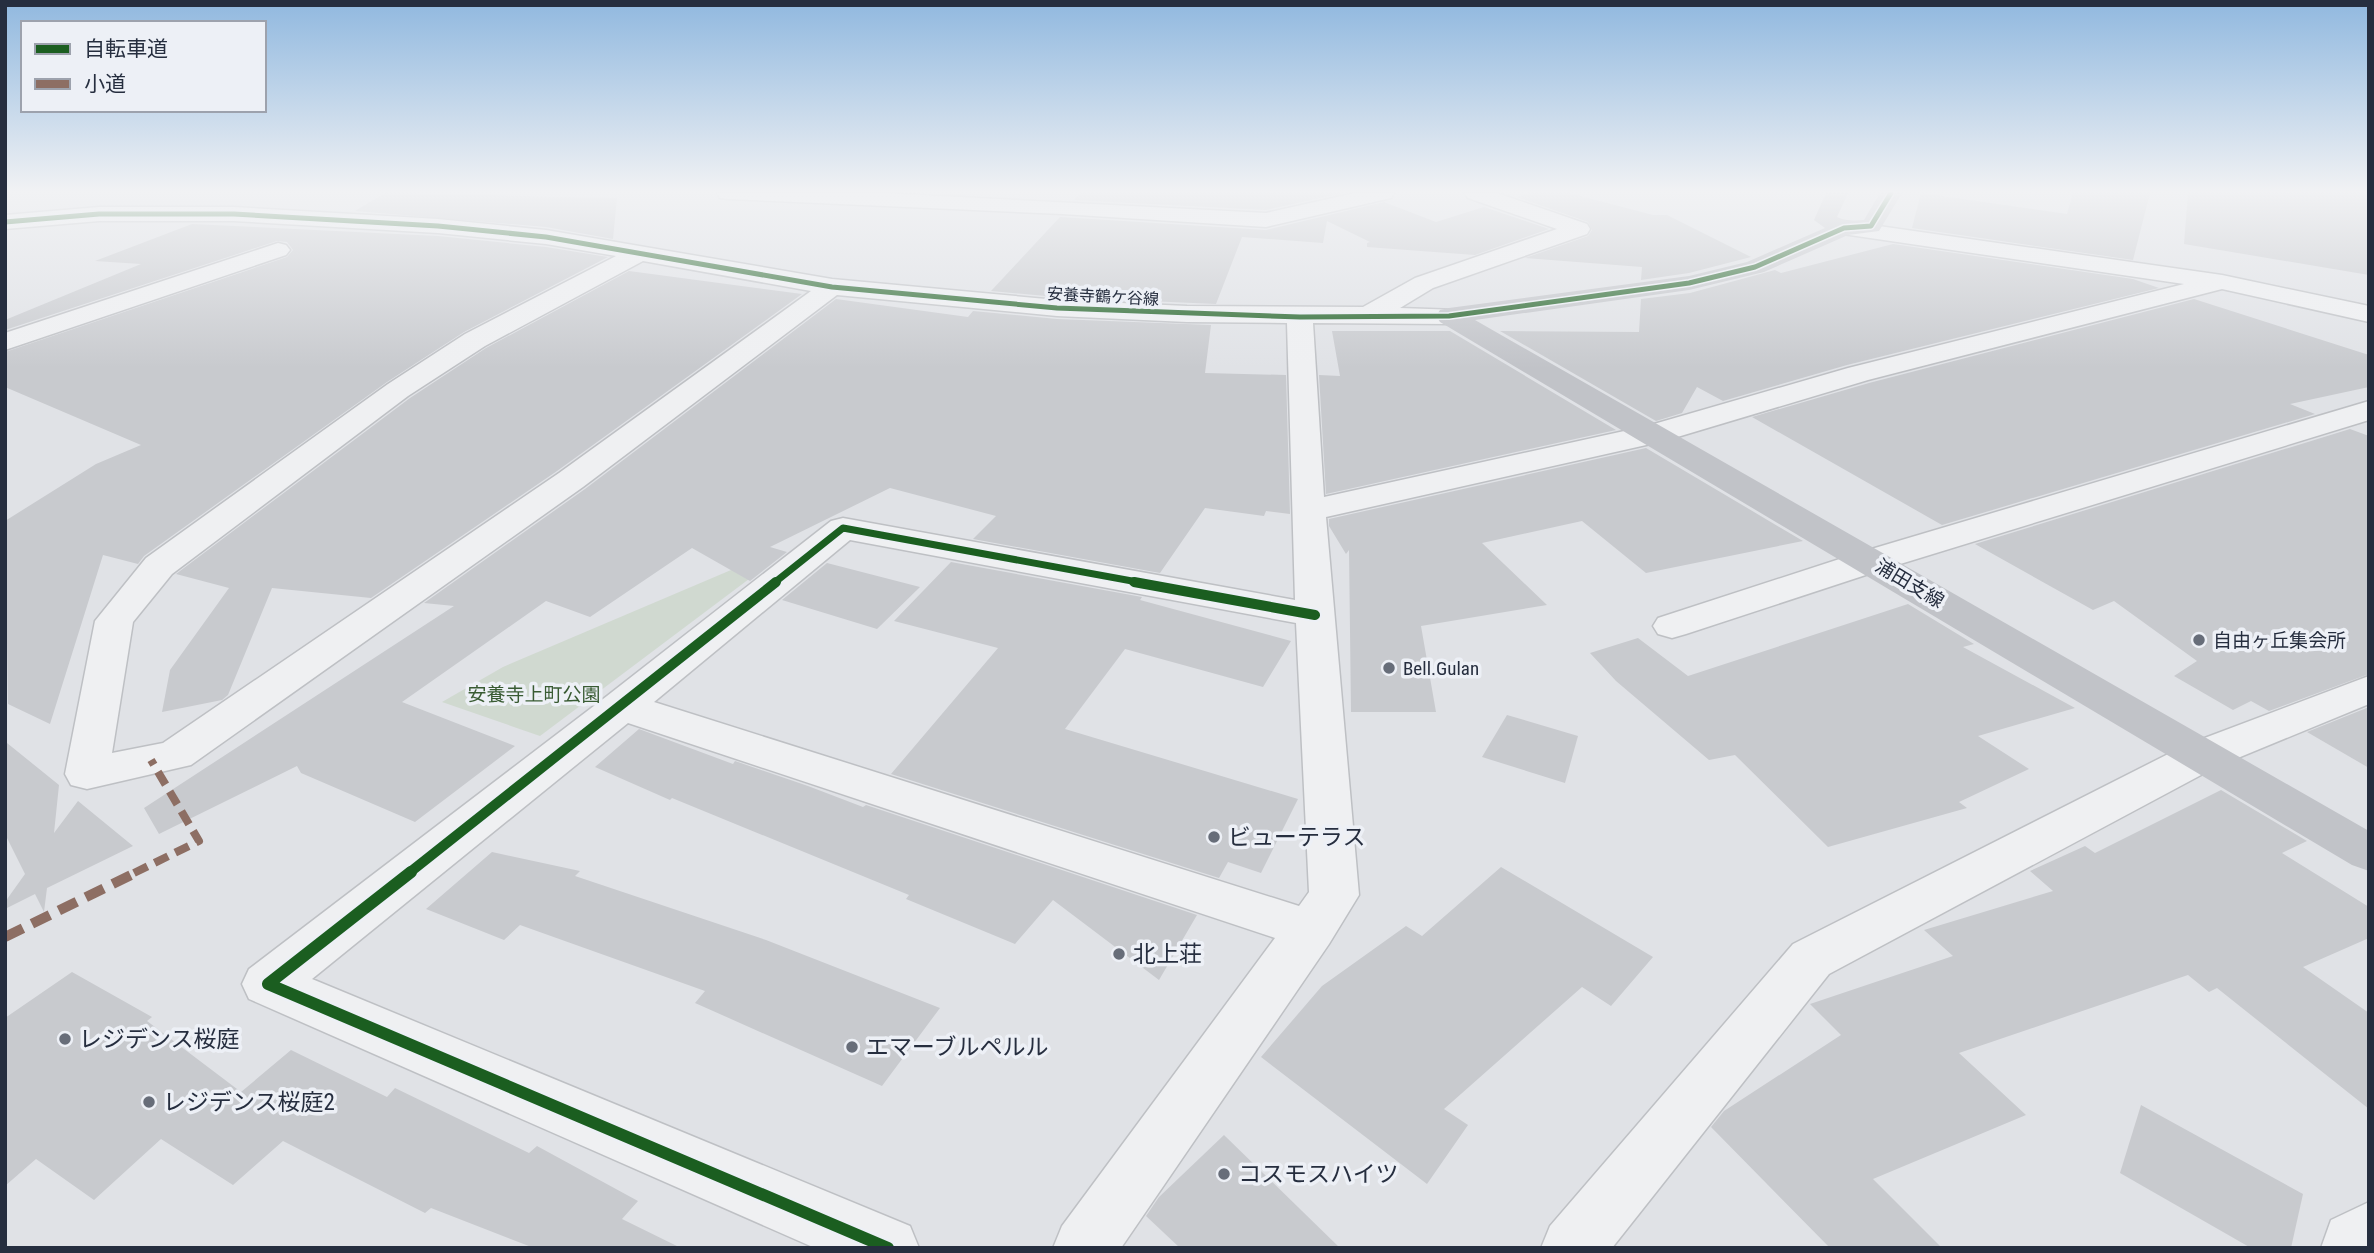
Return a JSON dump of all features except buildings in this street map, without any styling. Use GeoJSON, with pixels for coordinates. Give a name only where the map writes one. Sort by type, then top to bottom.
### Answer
{"type":"FeatureCollection","features":[{"type":"Feature","properties":{"kind":"street"},"geometry":{"type":"LineString","coordinates":[[5,342],[274,251]]}},
{"type":"Feature","properties":{"kind":"street","name":"安養寺鶴ケ谷線"},"geometry":{"type":"LineString","coordinates":[[618,251],[832,287],[1057,308],[1300,317],[1371,314],[1450,316]]}},
{"type":"Feature","properties":{"kind":"street"},"geometry":{"type":"LineString","coordinates":[[1371,314],[1424,283],[1514,251]]}},
{"type":"Feature","properties":{"kind":"street"},"geometry":{"type":"LineString","coordinates":[[1450,316],[1689,283],[1755,267],[1790,251]]}},
{"type":"Feature","properties":{"kind":"street"},"geometry":{"type":"LineString","coordinates":[[2008,251],[2281,292],[2369,314]]}},
{"type":"Feature","properties":{"kind":"street"},"geometry":{"type":"LineString","coordinates":[[636,255],[475,340],[327,441],[159,566],[114,621],[87,774],[176,755],[571,480],[832,287]]}},
{"type":"Feature","properties":{"kind":"street"},"geometry":{"type":"LineString","coordinates":[[1308,511],[1653,433],[1858,374],[2222,282]]}},
{"type":"Feature","properties":{"kind":"street","name":"浦田支線"},"geometry":{"type":"LineString","coordinates":[[1450,316],[2369,853]]}},
{"type":"Feature","properties":{"kind":"street"},"geometry":{"type":"LineString","coordinates":[[1084,1248],[1334,895],[1308,511],[1300,317]]}},
{"type":"Feature","properties":{"kind":"street"},"geometry":{"type":"LineString","coordinates":[[1672,626],[1871,561],[2369,410]]}},
{"type":"Feature","properties":{"kind":"street"},"geometry":{"type":"LineString","coordinates":[[888,1248],[268,984],[622,706],[842,528],[1315,615]]}},
{"type":"Feature","properties":{"kind":"street"},"geometry":{"type":"LineString","coordinates":[[1572,1248],[1811,959],[2201,756],[2369,689]]}},
{"type":"Feature","properties":{"kind":"street"},"geometry":{"type":"LineString","coordinates":[[622,706],[1311,930]]}},
{"type":"Feature","properties":{"kind":"street"},"geometry":{"type":"LineString","coordinates":[[2353,1248],[2353,1242],[2369,1232]]}},
{"type":"Feature","properties":{"kind":"green space","name":"安養寺上町公園"},"geometry":{"type":"Polygon","coordinates":[[[771,553],[781,555],[540,736],[442,702],[503,667],[771,553]]]}},
{"type":"Feature","properties":{"kind":"marked path"},"geometry":{"type":"LineString","coordinates":[[5,937],[199,841],[151,760]]}},
{"type":"Feature","properties":{"kind":"cycle path"},"geometry":{"type":"LineString","coordinates":[[629,251],[832,287],[1057,308],[1300,317],[1449,316],[1689,283],[1755,267],[1790,251]]}},
{"type":"Feature","properties":{"kind":"cycle path"},"geometry":{"type":"LineString","coordinates":[[888,1248],[268,984],[622,706],[843,528],[1315,615]]}},
{"type":"Feature","properties":{"kind":"place","name":"自由ヶ丘集会所"},"geometry":{"type":"Point","coordinates":[2199,640]}},
{"type":"Feature","properties":{"kind":"place","name":"Bell.Gulan"},"geometry":{"type":"Point","coordinates":[1389,668]}},
{"type":"Feature","properties":{"kind":"place","name":"ビューテラス"},"geometry":{"type":"Point","coordinates":[1214,837]}},
{"type":"Feature","properties":{"kind":"place","name":"北上荘"},"geometry":{"type":"Point","coordinates":[1119,954]}},
{"type":"Feature","properties":{"kind":"place","name":"レジデンス桜庭"},"geometry":{"type":"Point","coordinates":[65,1039]}},
{"type":"Feature","properties":{"kind":"place","name":"エマーブルペルル"},"geometry":{"type":"Point","coordinates":[852,1047]}},
{"type":"Feature","properties":{"kind":"place","name":"レジデンス桜庭2"},"geometry":{"type":"Point","coordinates":[149,1102]}},
{"type":"Feature","properties":{"kind":"place","name":"コスモスハイツ"},"geometry":{"type":"Point","coordinates":[1224,1174]}}]}
